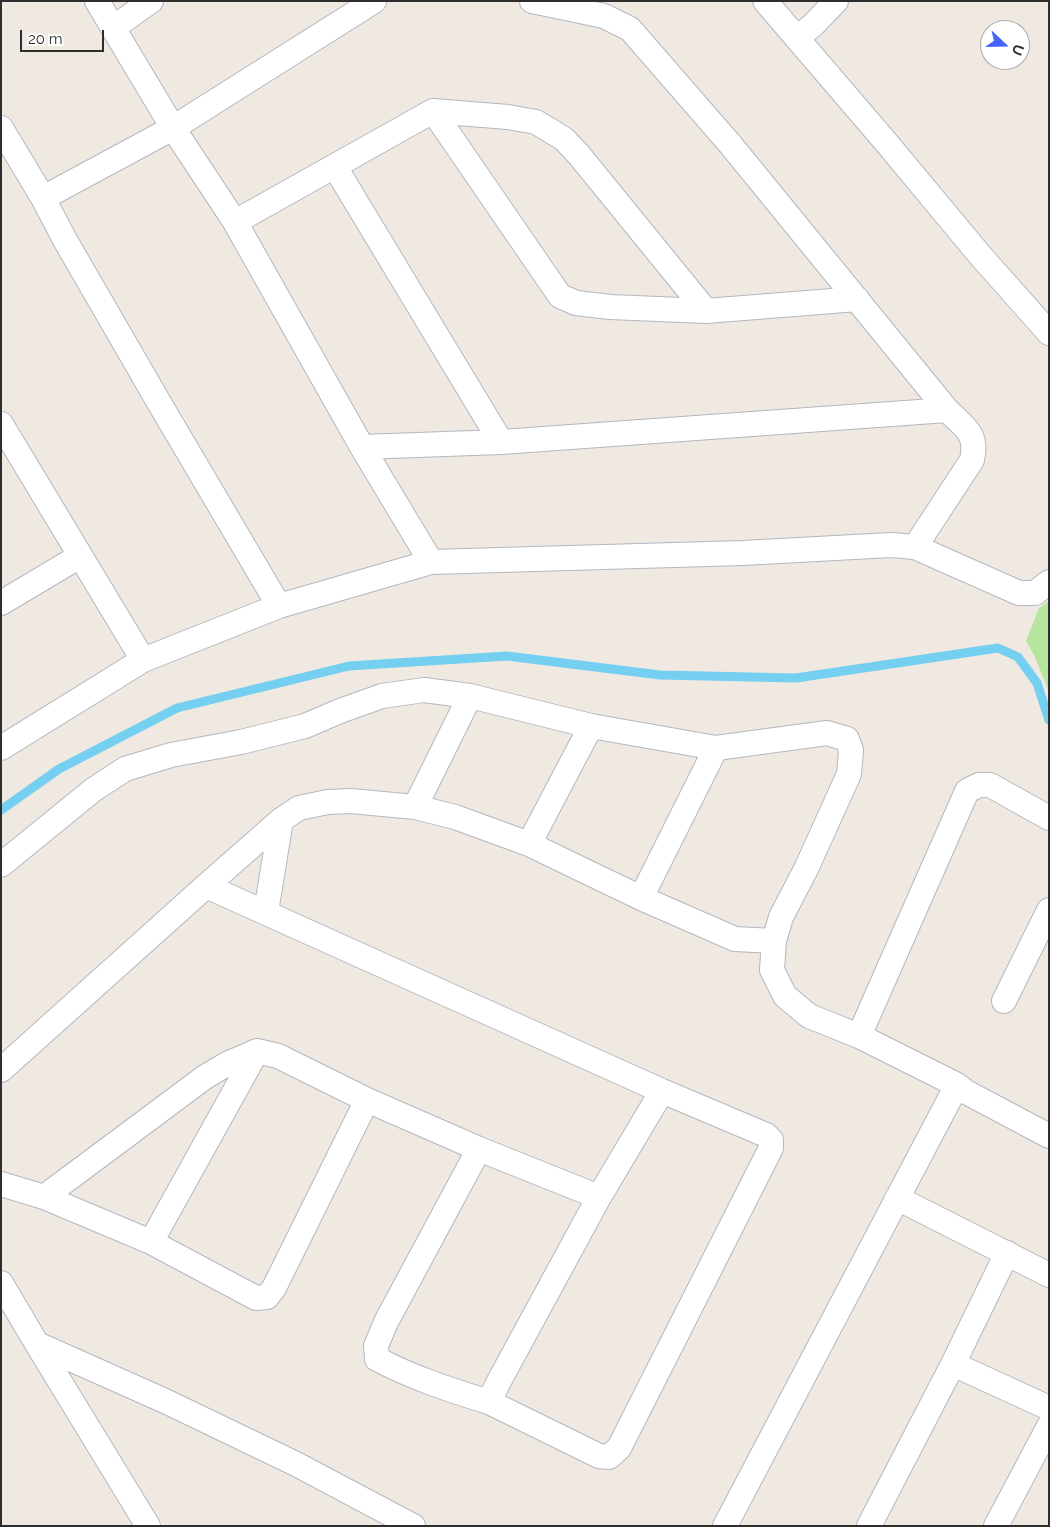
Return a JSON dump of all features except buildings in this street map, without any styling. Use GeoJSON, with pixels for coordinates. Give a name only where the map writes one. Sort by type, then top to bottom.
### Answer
{"type":"FeatureCollection","features":[{"type":"Feature","properties":{"kind":"street"},"geometry":{"type":"LineString","coordinates":[[97,1],[173,128],[235,222],[362,447],[431,562]]}},
{"type":"Feature","properties":{"kind":"street"},"geometry":{"type":"LineString","coordinates":[[113,28],[151,1]]}},
{"type":"Feature","properties":{"kind":"street"},"geometry":{"type":"LineString","coordinates":[[43,198],[173,128],[374,1]]}},
{"type":"Feature","properties":{"kind":"street"},"geometry":{"type":"LineString","coordinates":[[532,1],[604,16],[630,29],[730,144],[947,410],[970,432],[975,446],[972,460],[916,547]]}},
{"type":"Feature","properties":{"kind":"street"},"geometry":{"type":"LineString","coordinates":[[765,1],[979,254],[1049,333]]}},
{"type":"Feature","properties":{"kind":"street"},"geometry":{"type":"LineString","coordinates":[[796,38],[813,25],[836,1]]}},
{"type":"Feature","properties":{"kind":"street"},"geometry":{"type":"LineString","coordinates":[[235,222],[433,110],[508,117],[536,122],[564,139],[579,155],[706,311]]}},
{"type":"Feature","properties":{"kind":"street"},"geometry":{"type":"LineString","coordinates":[[433,110],[560,296],[576,303],[610,307],[706,311],[857,299]]}},
{"type":"Feature","properties":{"kind":"street"},"geometry":{"type":"LineString","coordinates":[[1,128],[279,606]]}},
{"type":"Feature","properties":{"kind":"street"},"geometry":{"type":"LineString","coordinates":[[335,167],[501,442]]}},
{"type":"Feature","properties":{"kind":"street"},"geometry":{"type":"LineString","coordinates":[[362,447],[501,442],[947,410]]}},
{"type":"Feature","properties":{"kind":"street"},"geometry":{"type":"LineString","coordinates":[[4,435],[143,660]]}},
{"type":"Feature","properties":{"kind":"street"},"geometry":{"type":"LineString","coordinates":[[1,748],[143,660],[279,606],[431,562],[733,554],[891,545],[916,547],[1019,593],[1035,592],[1049,582]]}},
{"type":"Feature","properties":{"kind":"street"},"geometry":{"type":"LineString","coordinates":[[1,603],[80,556]]}},
{"type":"Feature","properties":{"kind":"street"},"geometry":{"type":"LineString","coordinates":[[1,864],[93,790],[125,769],[171,755],[241,742],[305,726],[382,696],[424,690],[470,696],[591,726],[716,748],[827,733],[847,739],[851,750],[849,774],[806,869],[781,917],[774,941],[772,970],[785,996],[810,1016],[859,1036],[957,1085],[966,1092],[1049,1136]]}},
{"type":"Feature","properties":{"kind":"street"},"geometry":{"type":"LineString","coordinates":[[415,807],[470,696]]}},
{"type":"Feature","properties":{"kind":"street"},"geometry":{"type":"LineString","coordinates":[[529,844],[591,726]]}},
{"type":"Feature","properties":{"kind":"street"},"geometry":{"type":"LineString","coordinates":[[641,898],[716,748]]}},
{"type":"Feature","properties":{"kind":"street"},"geometry":{"type":"LineString","coordinates":[[859,1036],[967,791],[978,785],[990,785],[1049,818]]}},
{"type":"Feature","properties":{"kind":"street"},"geometry":{"type":"LineString","coordinates":[[1,1070],[281,820],[300,808],[328,802],[351,801],[415,807],[455,817],[529,844],[641,898],[735,939],[774,941]]}},
{"type":"Feature","properties":{"kind":"street"},"geometry":{"type":"LineString","coordinates":[[266,912],[281,820]]}},
{"type":"Feature","properties":{"kind":"street"},"geometry":{"type":"LineString","coordinates":[[206,886],[662,1091],[766,1135],[771,1140],[771,1148],[619,1448],[609,1457],[599,1456],[489,1402],[417,1378],[377,1359],[376,1346],[386,1322],[479,1149]]}},
{"type":"Feature","properties":{"kind":"street"},"geometry":{"type":"LineString","coordinates":[[1004,1001],[1049,910]]}},
{"type":"Feature","properties":{"kind":"street"},"geometry":{"type":"LineString","coordinates":[[44,1197],[204,1077],[227,1064],[257,1051],[278,1056],[367,1100],[479,1149],[599,1197]]}},
{"type":"Feature","properties":{"kind":"street"},"geometry":{"type":"LineString","coordinates":[[151,1242],[257,1051]]}},
{"type":"Feature","properties":{"kind":"street"},"geometry":{"type":"LineString","coordinates":[[725,1526],[957,1085]]}},
{"type":"Feature","properties":{"kind":"street"},"geometry":{"type":"LineString","coordinates":[[489,1402],[502,1374],[599,1197],[662,1091]]}},
{"type":"Feature","properties":{"kind":"street"},"geometry":{"type":"LineString","coordinates":[[1,1184],[44,1197],[151,1242],[256,1298],[267,1297],[274,1288],[367,1100]]}},
{"type":"Feature","properties":{"kind":"street"},"geometry":{"type":"LineString","coordinates":[[897,1198],[1049,1275]]}},
{"type":"Feature","properties":{"kind":"street"},"geometry":{"type":"LineString","coordinates":[[869,1526],[953,1364],[1006,1253]]}},
{"type":"Feature","properties":{"kind":"street"},"geometry":{"type":"LineString","coordinates":[[1,1282],[148,1526]]}},
{"type":"Feature","properties":{"kind":"street"},"geometry":{"type":"LineString","coordinates":[[37,1344],[165,1401],[287,1460],[398,1523]]}},
{"type":"Feature","properties":{"kind":"street"},"geometry":{"type":"LineString","coordinates":[[953,1364],[1049,1408]]}},
{"type":"Feature","properties":{"kind":"street"},"geometry":{"type":"LineString","coordinates":[[996,1526],[1049,1426]]}},
{"type":"Feature","properties":{"kind":"green space"},"geometry":{"type":"Polygon","coordinates":[[[1049,601],[1049,692],[1035,657],[1026,641],[1039,608],[1049,601]]]}},
{"type":"Feature","properties":{"kind":"waterway"},"geometry":{"type":"LineString","coordinates":[[1,810],[59,769],[177,708],[349,666],[507,656],[660,675],[796,678],[998,648],[1018,657],[1037,683],[1049,720]]}}]}
